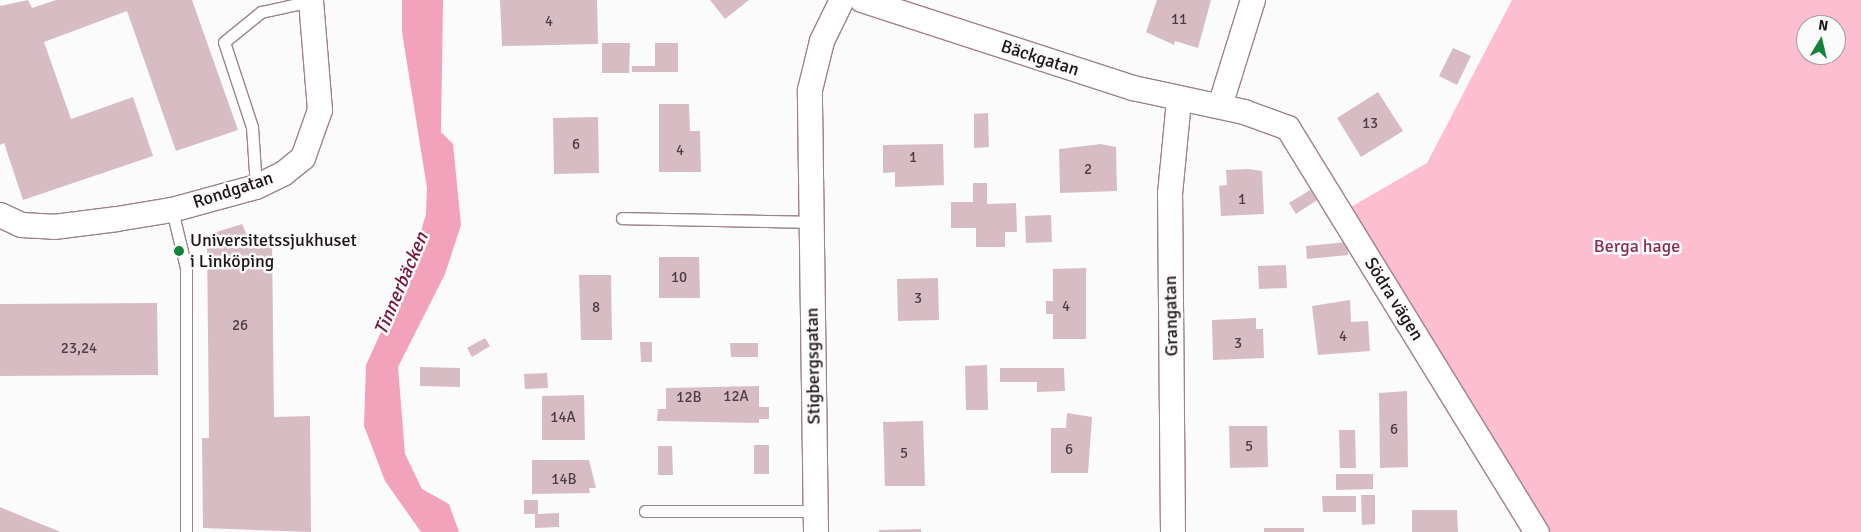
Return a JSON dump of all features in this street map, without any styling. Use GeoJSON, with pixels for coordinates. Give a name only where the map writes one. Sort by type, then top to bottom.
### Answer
{"type":"FeatureCollection","features":[{"type":"Feature","properties":{"kind":"street","name":"Stigbergsgatan"},"geometry":{"type":"LineString","coordinates":[[816,522],[811,222],[813,70],[842,0]]}},
{"type":"Feature","properties":{"kind":"street","name":"Bäckgatan"},"geometry":{"type":"LineString","coordinates":[[862,0],[1179,101],[1220,106]]}},
{"type":"Feature","properties":{"kind":"street"},"geometry":{"type":"LineString","coordinates":[[1220,106],[1253,0]]}},
{"type":"Feature","properties":{"kind":"street","name":"Rondgatan"},"geometry":{"type":"LineString","coordinates":[[0,215],[21,224],[54,227],[172,210],[256,187],[303,158],[314,137],[320,110],[311,1]]}},
{"type":"Feature","properties":{"kind":"street","name":"Grangatan"},"geometry":{"type":"LineString","coordinates":[[1173,532],[1170,194],[1179,101]]}},
{"type":"Feature","properties":{"kind":"street","name":"Södra vägen"},"geometry":{"type":"LineString","coordinates":[[1220,106],[1278,122],[1295,135],[1537,532]]}},
{"type":"Feature","properties":{"kind":"lane"},"geometry":{"type":"LineString","coordinates":[[256,187],[252,127],[224,42],[261,12],[311,1]]}},
{"type":"Feature","properties":{"kind":"lane"},"geometry":{"type":"LineString","coordinates":[[172,210],[186,268],[186,532]]}},
{"type":"Feature","properties":{"kind":"lane"},"geometry":{"type":"LineString","coordinates":[[622,218],[811,222]]}},
{"type":"Feature","properties":{"kind":"lane","name":"Stigbergsgatan"},"geometry":{"type":"LineString","coordinates":[[645,511],[816,522]]}},
{"type":"Feature","properties":{"kind":"green space","name":"Berga hage"},"geometry":{"type":"Polygon","coordinates":[[[1512,0],[1861,0],[1861,532],[1550,532],[1349,208],[1427,163],[1512,0]]]}},
{"type":"Feature","properties":{"kind":"shaded area"},"geometry":{"type":"Polygon","coordinates":[[[402,0],[443,0],[441,132],[453,144],[461,225],[445,274],[398,367],[405,454],[422,489],[449,504],[459,532],[421,532],[385,481],[364,426],[366,365],[410,268],[426,214],[427,188],[402,32],[402,0]]]}},
{"type":"Feature","properties":{"kind":"building"},"geometry":{"type":"Polygon","coordinates":[[[28,0],[32,8],[56,0],[192,0],[238,130],[176,151],[127,11],[44,42],[71,119],[133,97],[153,156],[23,200],[4,143],[0,145],[0,6],[28,0]]]}},
{"type":"Feature","properties":{"kind":"building"},"geometry":{"type":"Polygon","coordinates":[[[500,0],[597,0],[598,44],[502,46],[500,0]]]}},
{"type":"Feature","properties":{"kind":"building"},"geometry":{"type":"Polygon","coordinates":[[[710,0],[749,0],[725,19],[710,0]]]}},
{"type":"Feature","properties":{"kind":"building"},"geometry":{"type":"Polygon","coordinates":[[[1157,0],[1211,0],[1198,48],[1175,41],[1174,45],[1146,32],[1157,0]]]}},
{"type":"Feature","properties":{"kind":"building"},"geometry":{"type":"Polygon","coordinates":[[[602,43],[630,43],[629,73],[602,73],[602,43]]]}},
{"type":"Feature","properties":{"kind":"building"},"geometry":{"type":"Polygon","coordinates":[[[655,43],[678,43],[678,72],[632,72],[632,66],[655,66],[655,43]]]}},
{"type":"Feature","properties":{"kind":"building"},"geometry":{"type":"Polygon","coordinates":[[[1453,48],[1471,56],[1457,85],[1439,76],[1453,48]]]}},
{"type":"Feature","properties":{"kind":"building"},"geometry":{"type":"Polygon","coordinates":[[[1378,92],[1403,131],[1361,157],[1337,118],[1378,92]]]}},
{"type":"Feature","properties":{"kind":"building"},"geometry":{"type":"Polygon","coordinates":[[[659,104],[689,104],[690,131],[700,131],[701,172],[659,172],[659,104]]]}},
{"type":"Feature","properties":{"kind":"building"},"geometry":{"type":"Polygon","coordinates":[[[988,113],[989,147],[974,148],[974,114],[988,113]]]}},
{"type":"Feature","properties":{"kind":"building"},"geometry":{"type":"Polygon","coordinates":[[[598,117],[599,173],[554,174],[553,118],[598,117]]]}},
{"type":"Feature","properties":{"kind":"building"},"geometry":{"type":"Polygon","coordinates":[[[943,144],[944,185],[895,187],[895,172],[883,173],[883,145],[943,144]]]}},
{"type":"Feature","properties":{"kind":"building"},"geometry":{"type":"Polygon","coordinates":[[[1101,144],[1116,147],[1117,191],[1060,193],[1059,149],[1101,144]]]}},
{"type":"Feature","properties":{"kind":"building"},"geometry":{"type":"Polygon","coordinates":[[[1248,169],[1262,171],[1264,214],[1221,216],[1219,186],[1227,185],[1226,170],[1248,169]]]}},
{"type":"Feature","properties":{"kind":"building"},"geometry":{"type":"Polygon","coordinates":[[[973,183],[987,183],[987,204],[1016,203],[1017,232],[1005,232],[1005,247],[976,247],[976,228],[951,228],[951,202],[973,202],[973,183]]]}},
{"type":"Feature","properties":{"kind":"building"},"geometry":{"type":"Polygon","coordinates":[[[1310,190],[1317,200],[1296,214],[1289,203],[1310,190]]]}},
{"type":"Feature","properties":{"kind":"building"},"geometry":{"type":"Polygon","coordinates":[[[1051,215],[1052,242],[1026,243],[1025,216],[1051,215]]]}},
{"type":"Feature","properties":{"kind":"building"},"geometry":{"type":"Polygon","coordinates":[[[242,224],[247,235],[272,235],[274,417],[310,416],[311,532],[203,528],[202,438],[209,438],[207,235],[242,224]]]}},
{"type":"Feature","properties":{"kind":"building"},"geometry":{"type":"Polygon","coordinates":[[[1347,242],[1348,255],[1307,259],[1306,246],[1347,242]]]}},
{"type":"Feature","properties":{"kind":"building"},"geometry":{"type":"Polygon","coordinates":[[[659,257],[699,257],[700,298],[659,298],[659,257]]]}},
{"type":"Feature","properties":{"kind":"building"},"geometry":{"type":"Polygon","coordinates":[[[1286,265],[1287,288],[1259,289],[1258,266],[1286,265]]]}},
{"type":"Feature","properties":{"kind":"building"},"geometry":{"type":"Polygon","coordinates":[[[1086,268],[1086,339],[1053,339],[1053,314],[1046,314],[1046,301],[1053,301],[1053,269],[1086,268]]]}},
{"type":"Feature","properties":{"kind":"building"},"geometry":{"type":"Polygon","coordinates":[[[579,275],[611,275],[612,340],[581,340],[579,275]]]}},
{"type":"Feature","properties":{"kind":"building"},"geometry":{"type":"Polygon","coordinates":[[[938,278],[939,320],[898,321],[897,279],[938,278]]]}},
{"type":"Feature","properties":{"kind":"building"},"geometry":{"type":"Polygon","coordinates":[[[1350,300],[1351,322],[1368,321],[1370,351],[1318,355],[1312,306],[1350,300]]]}},
{"type":"Feature","properties":{"kind":"building"},"geometry":{"type":"Polygon","coordinates":[[[157,303],[158,375],[0,376],[0,304],[157,303]]]}},
{"type":"Feature","properties":{"kind":"building"},"geometry":{"type":"Polygon","coordinates":[[[1256,318],[1256,329],[1263,329],[1264,358],[1213,360],[1212,320],[1256,318]]]}},
{"type":"Feature","properties":{"kind":"building"},"geometry":{"type":"Polygon","coordinates":[[[485,338],[490,346],[472,357],[467,348],[485,338]]]}},
{"type":"Feature","properties":{"kind":"building"},"geometry":{"type":"Polygon","coordinates":[[[640,342],[652,342],[652,362],[641,362],[640,342]]]}},
{"type":"Feature","properties":{"kind":"building"},"geometry":{"type":"Polygon","coordinates":[[[730,343],[758,343],[758,357],[731,357],[730,343]]]}},
{"type":"Feature","properties":{"kind":"building"},"geometry":{"type":"Polygon","coordinates":[[[987,365],[988,410],[966,410],[965,366],[987,365]]]}},
{"type":"Feature","properties":{"kind":"building"},"geometry":{"type":"Polygon","coordinates":[[[420,367],[460,368],[460,387],[420,386],[420,367]]]}},
{"type":"Feature","properties":{"kind":"building"},"geometry":{"type":"Polygon","coordinates":[[[1000,368],[1064,368],[1065,391],[1037,392],[1037,382],[1000,382],[1000,368]]]}},
{"type":"Feature","properties":{"kind":"building"},"geometry":{"type":"Polygon","coordinates":[[[547,373],[548,388],[525,389],[524,374],[547,373]]]}},
{"type":"Feature","properties":{"kind":"building"},"geometry":{"type":"Polygon","coordinates":[[[759,386],[759,407],[769,407],[769,419],[759,419],[759,423],[657,421],[658,409],[666,409],[666,388],[759,386]]]}},
{"type":"Feature","properties":{"kind":"building"},"geometry":{"type":"Polygon","coordinates":[[[1407,391],[1408,467],[1380,468],[1379,393],[1407,391]]]}},
{"type":"Feature","properties":{"kind":"building"},"geometry":{"type":"Polygon","coordinates":[[[584,395],[585,440],[542,440],[542,396],[584,395]]]}},
{"type":"Feature","properties":{"kind":"building"},"geometry":{"type":"Polygon","coordinates":[[[1067,413],[1092,417],[1088,473],[1051,473],[1051,428],[1066,428],[1067,413]]]}},
{"type":"Feature","properties":{"kind":"building"},"geometry":{"type":"Polygon","coordinates":[[[923,421],[925,486],[885,486],[883,422],[923,421]]]}},
{"type":"Feature","properties":{"kind":"building"},"geometry":{"type":"Polygon","coordinates":[[[1229,426],[1267,426],[1268,467],[1230,468],[1229,426]]]}},
{"type":"Feature","properties":{"kind":"building"},"geometry":{"type":"Polygon","coordinates":[[[1339,430],[1355,430],[1356,468],[1340,468],[1339,430]]]}},
{"type":"Feature","properties":{"kind":"building"},"geometry":{"type":"Polygon","coordinates":[[[754,445],[769,445],[769,474],[754,474],[754,445]]]}},
{"type":"Feature","properties":{"kind":"building"},"geometry":{"type":"Polygon","coordinates":[[[658,446],[672,446],[673,475],[658,475],[658,446]]]}},
{"type":"Feature","properties":{"kind":"building"},"geometry":{"type":"Polygon","coordinates":[[[532,460],[589,460],[596,488],[589,488],[590,493],[532,494],[532,460]]]}},
{"type":"Feature","properties":{"kind":"building"},"geometry":{"type":"Polygon","coordinates":[[[1336,474],[1373,474],[1373,489],[1336,490],[1336,474]]]}},
{"type":"Feature","properties":{"kind":"building"},"geometry":{"type":"Polygon","coordinates":[[[1361,495],[1375,495],[1375,524],[1362,525],[1361,495]]]}},
{"type":"Feature","properties":{"kind":"building"},"geometry":{"type":"Polygon","coordinates":[[[1322,496],[1356,496],[1356,512],[1323,512],[1322,496]]]}},
{"type":"Feature","properties":{"kind":"building"},"geometry":{"type":"Polygon","coordinates":[[[524,500],[538,500],[538,514],[559,513],[559,527],[535,528],[535,514],[524,514],[524,500]]]}},
{"type":"Feature","properties":{"kind":"building"},"geometry":{"type":"Polygon","coordinates":[[[0,507],[31,520],[61,532],[0,532],[0,507]]]}},
{"type":"Feature","properties":{"kind":"building"},"geometry":{"type":"Polygon","coordinates":[[[1412,510],[1457,510],[1458,532],[1412,532],[1412,510]]]}},
{"type":"Feature","properties":{"kind":"building"},"geometry":{"type":"Polygon","coordinates":[[[1264,528],[1304,528],[1304,532],[1264,532],[1264,528]]]}},
{"type":"Feature","properties":{"kind":"building"},"geometry":{"type":"Polygon","coordinates":[[[921,529],[921,532],[879,532],[879,530],[921,529]]]}},
{"type":"Feature","properties":{"kind":"place","name":"Universitetssjukhuset i Linköping"},"geometry":{"type":"Point","coordinates":[179,251]}},
{"type":"Feature","properties":{"kind":"water label","name":"Tinnerbäcken"},"geometry":{"type":"Point","coordinates":[402,284]}}]}
